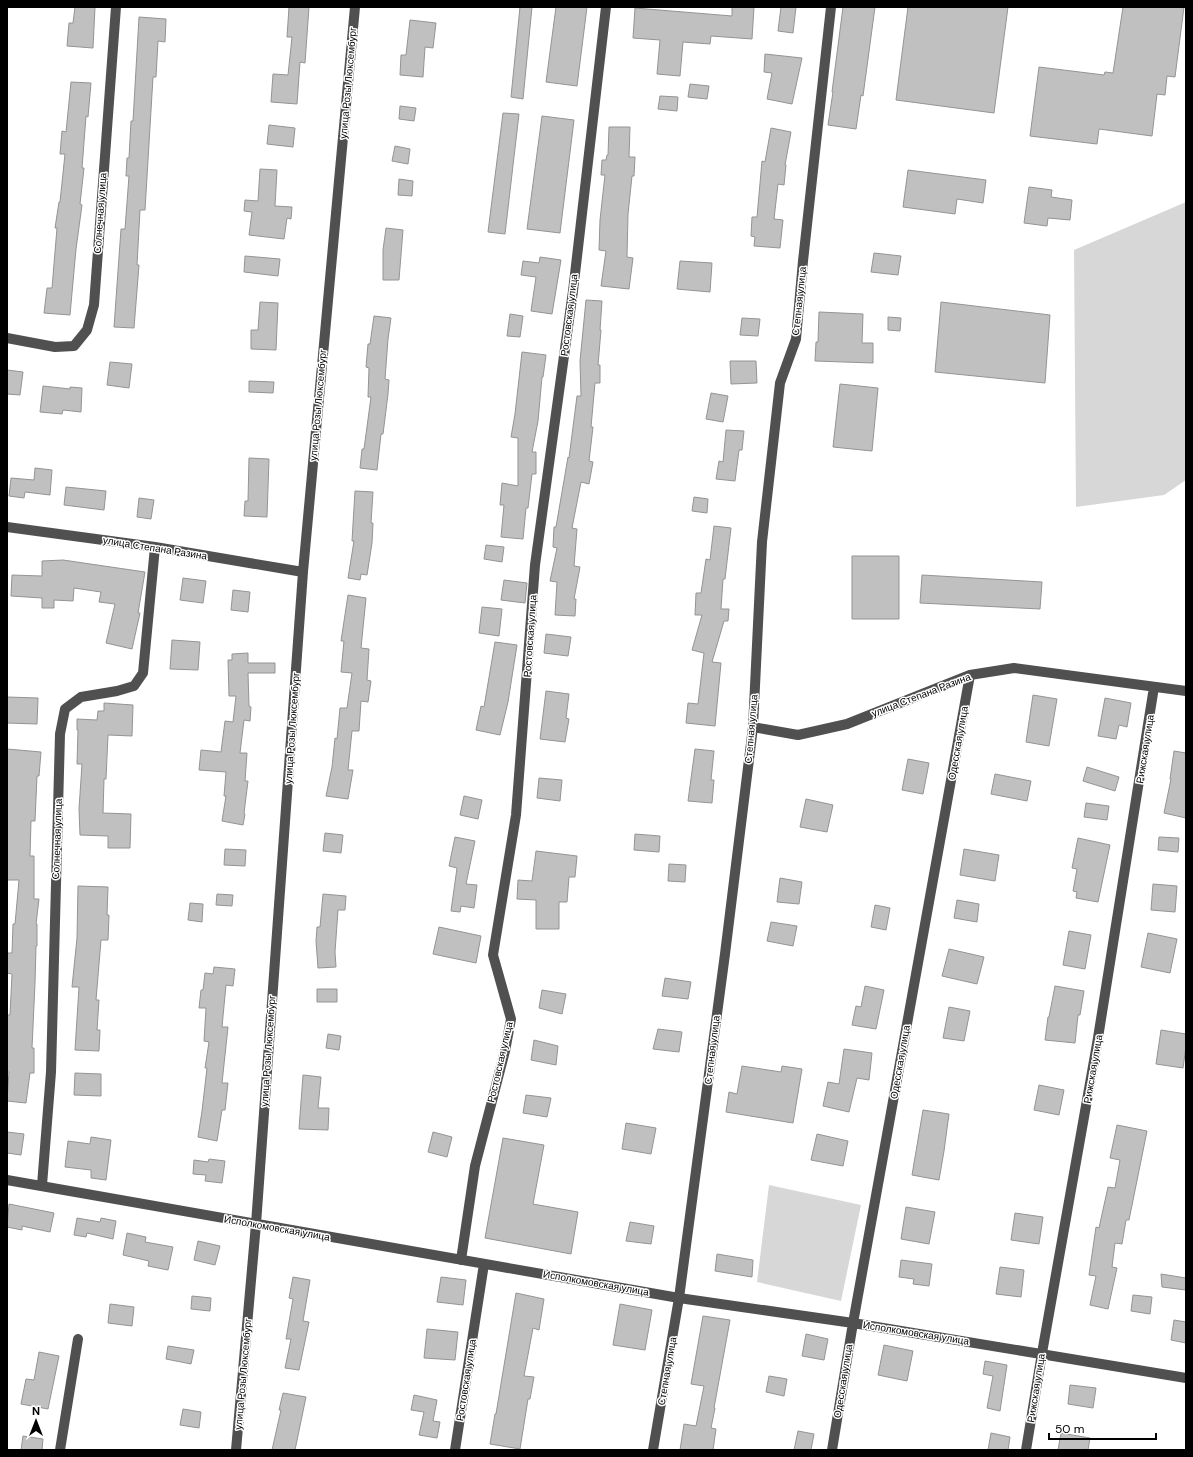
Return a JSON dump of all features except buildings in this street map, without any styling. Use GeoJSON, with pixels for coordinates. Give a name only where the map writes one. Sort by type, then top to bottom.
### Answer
{"type":"FeatureCollection","features":[{"type":"Feature","properties":{"kind":"street","name":"Солнечная улица"},"geometry":{"type":"LineString","coordinates":[[7,338],[55,347],[74,346],[87,330],[94,305],[116,7]]}},
{"type":"Feature","properties":{"kind":"street","name":"улица Розы Люксембург"},"geometry":{"type":"LineString","coordinates":[[236,1450],[256,1224],[303,572],[356,7]]}},
{"type":"Feature","properties":{"kind":"street","name":"Ростовская улица"},"geometry":{"type":"LineString","coordinates":[[461,1260],[475,1166],[505,1051],[511,1019],[493,955],[516,815],[535,565],[573,291],[606,7]]}},
{"type":"Feature","properties":{"kind":"street","name":"Степная улица"},"geometry":{"type":"LineString","coordinates":[[653,1450],[679,1298],[725,954],[753,727],[762,542],[780,383],[796,339],[831,7]]}},
{"type":"Feature","properties":{"kind":"street","name":"улица Степана Разина"},"geometry":{"type":"LineString","coordinates":[[7,527],[155,547],[303,572]]}},
{"type":"Feature","properties":{"kind":"street","name":"Солнечная улица"},"geometry":{"type":"LineString","coordinates":[[42,1186],[50,1072],[60,734],[65,709],[81,697],[117,691],[134,686],[143,673],[155,547]]}},
{"type":"Feature","properties":{"kind":"street","name":"улица Степана Разина"},"geometry":{"type":"LineString","coordinates":[[753,727],[798,735],[847,724],[970,674],[1014,668],[1186,691]]}},
{"type":"Feature","properties":{"kind":"street","name":"Одесская улица"},"geometry":{"type":"LineString","coordinates":[[832,1450],[853,1323],[970,674]]}},
{"type":"Feature","properties":{"kind":"street","name":"Рижская улица"},"geometry":{"type":"LineString","coordinates":[[1026,1450],[1097,1044],[1154,687]]}},
{"type":"Feature","properties":{"kind":"street","name":"Исполкомовская улица"},"geometry":{"type":"LineString","coordinates":[[7,1180],[679,1298],[853,1323],[1186,1378]]}},
{"type":"Feature","properties":{"kind":"street","name":"Ростовская улица"},"geometry":{"type":"LineString","coordinates":[[455,1450],[484,1264]]}},
{"type":"Feature","properties":{"kind":"street"},"geometry":{"type":"LineString","coordinates":[[60,1450],[78,1338]]}},
{"type":"Feature","properties":{"kind":"shaded area"},"geometry":{"type":"Polygon","coordinates":[[[1186,202],[1186,480],[1164,495],[1076,507],[1074,250],[1186,202]]]}},
{"type":"Feature","properties":{"kind":"shaded area"},"geometry":{"type":"Polygon","coordinates":[[[769,1185],[861,1205],[841,1301],[757,1282],[769,1185]]]}}]}
